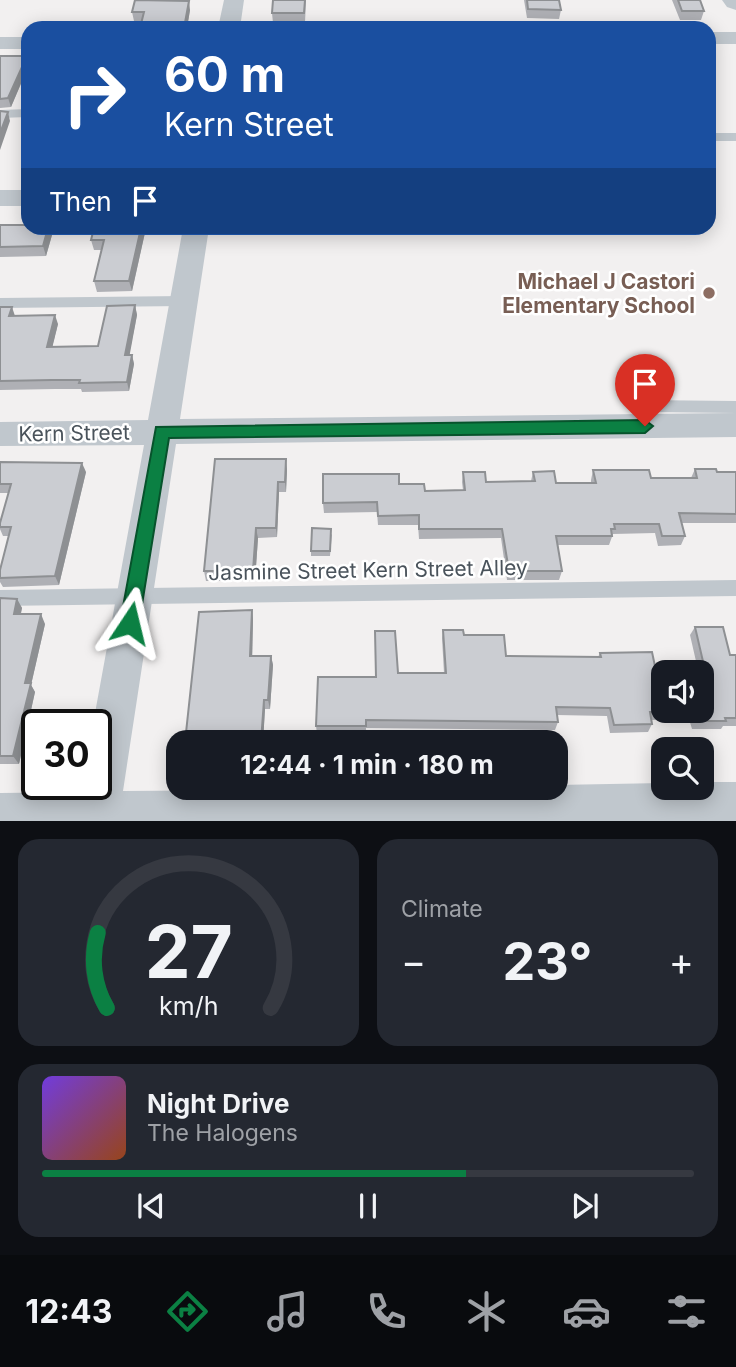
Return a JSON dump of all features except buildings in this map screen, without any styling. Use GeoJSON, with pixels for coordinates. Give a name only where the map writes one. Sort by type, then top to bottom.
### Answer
{"type":"FeatureCollection","features":[{"type":"Feature","properties":{"kind":"street"},"geometry":{"type":"LineString","coordinates":[[230,21],[234,0]]}},
{"type":"Feature","properties":{"kind":"street"},"geometry":{"type":"LineString","coordinates":[[716,38],[736,38]]}},
{"type":"Feature","properties":{"kind":"street"},"geometry":{"type":"LineString","coordinates":[[0,43],[21,43]]}},
{"type":"Feature","properties":{"kind":"street"},"geometry":{"type":"LineString","coordinates":[[0,198],[21,198]]}},
{"type":"Feature","properties":{"kind":"street"},"geometry":{"type":"LineString","coordinates":[[97,817],[195,235]]}},
{"type":"Feature","properties":{"kind":"street","name":"Kern Street"},"geometry":{"type":"LineString","coordinates":[[0,434],[736,425]]}},
{"type":"Feature","properties":{"kind":"street"},"geometry":{"type":"LineString","coordinates":[[0,814],[97,817],[736,803]]}},
{"type":"Feature","properties":{"kind":"lane"},"geometry":{"type":"LineString","coordinates":[[0,114],[21,113]]}},
{"type":"Feature","properties":{"kind":"lane"},"geometry":{"type":"LineString","coordinates":[[716,137],[736,137]]}},
{"type":"Feature","properties":{"kind":"lane"},"geometry":{"type":"LineString","coordinates":[[0,303],[184,301]]}},
{"type":"Feature","properties":{"kind":"lane"},"geometry":{"type":"LineString","coordinates":[[645,426],[642,406],[736,407]]}},
{"type":"Feature","properties":{"kind":"lane","name":"Jasmine Street Kern Street Alley"},"geometry":{"type":"LineString","coordinates":[[0,598],[736,588]]}},
{"type":"Feature","properties":{"kind":"place","name":"Michael J Castori Elementary School"},"geometry":{"type":"Point","coordinates":[709,293]}},
{"type":"Feature","properties":{"kind":"route"},"geometry":{"type":"LineString","coordinates":[[130,623],[162,432],[645,426]]}}]}
